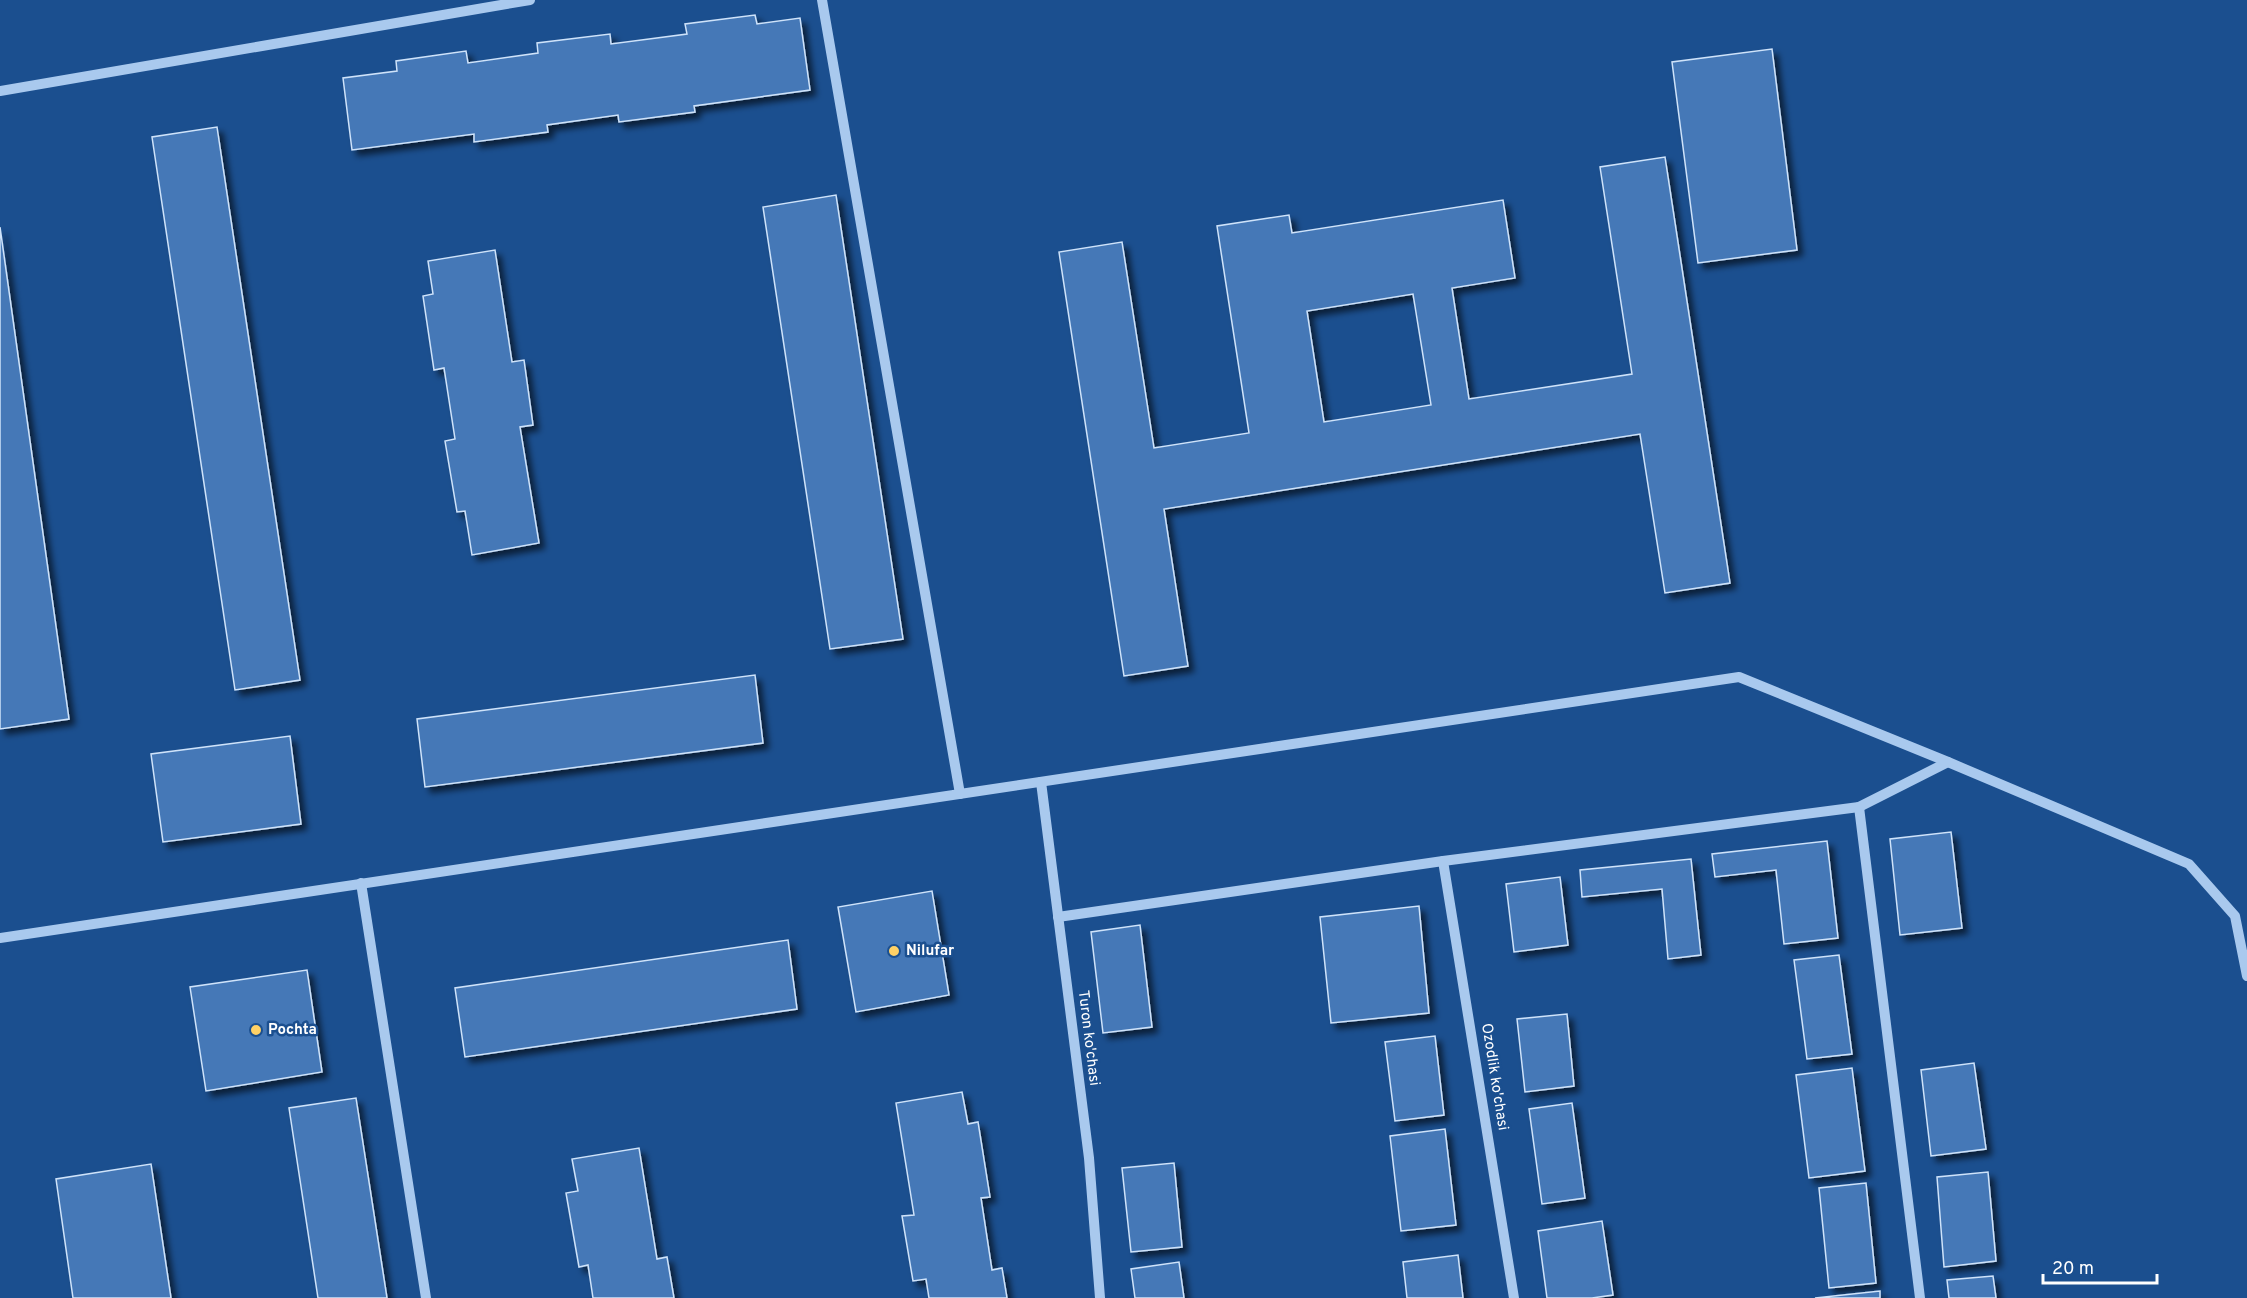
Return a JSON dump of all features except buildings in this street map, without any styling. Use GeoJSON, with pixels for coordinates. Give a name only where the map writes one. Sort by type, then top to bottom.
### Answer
{"type":"FeatureCollection","features":[{"type":"Feature","properties":{"kind":"street"},"geometry":{"type":"LineString","coordinates":[[0,91],[530,0]]}},
{"type":"Feature","properties":{"kind":"street"},"geometry":{"type":"LineString","coordinates":[[822,0],[960,794]]}},
{"type":"Feature","properties":{"kind":"street"},"geometry":{"type":"LineString","coordinates":[[0,938],[1739,677],[2189,864],[2235,916],[2247,976]]}},
{"type":"Feature","properties":{"kind":"street"},"geometry":{"type":"LineString","coordinates":[[1058,917],[1443,861],[1859,807],[1948,762]]}},
{"type":"Feature","properties":{"kind":"street","name":"Turon ko'chasi"},"geometry":{"type":"LineString","coordinates":[[1041,782],[1089,1158],[1100,1298]]}},
{"type":"Feature","properties":{"kind":"street"},"geometry":{"type":"LineString","coordinates":[[1859,807],[1920,1298]]}},
{"type":"Feature","properties":{"kind":"street","name":"Ozodlik ko'chasi"},"geometry":{"type":"LineString","coordinates":[[1443,861],[1515,1298]]}},
{"type":"Feature","properties":{"kind":"street"},"geometry":{"type":"LineString","coordinates":[[361,884],[426,1298]]}},
{"type":"Feature","properties":{"kind":"place","name":"Nilufar"},"geometry":{"type":"Point","coordinates":[894,951]}},
{"type":"Feature","properties":{"kind":"place","name":"Pochta"},"geometry":{"type":"Point","coordinates":[256,1030]}}]}
